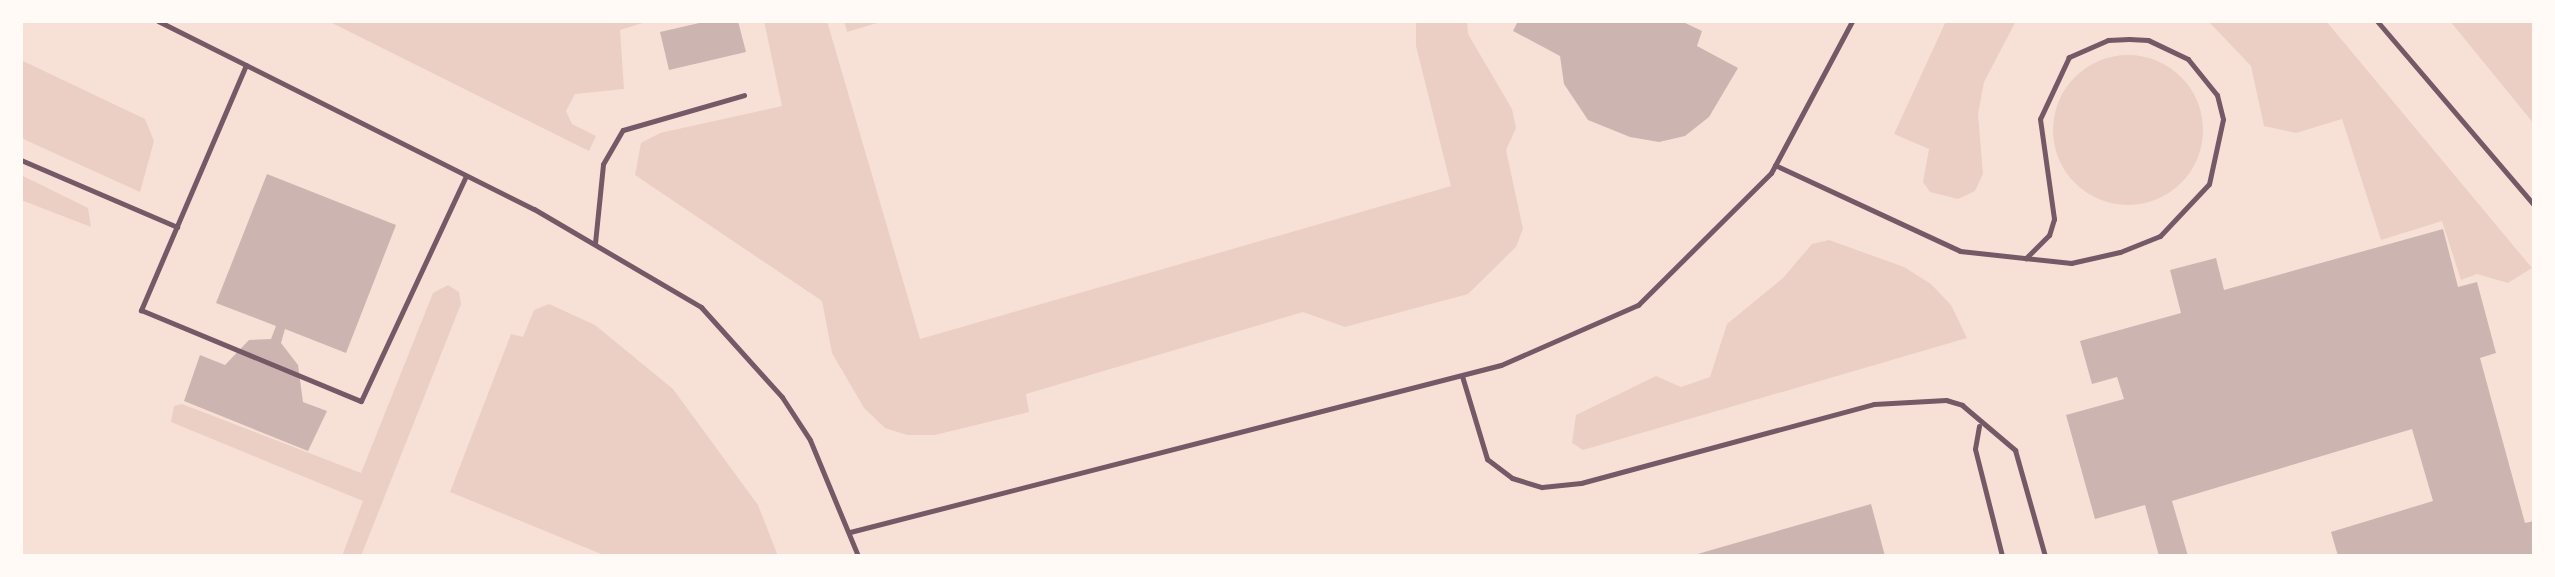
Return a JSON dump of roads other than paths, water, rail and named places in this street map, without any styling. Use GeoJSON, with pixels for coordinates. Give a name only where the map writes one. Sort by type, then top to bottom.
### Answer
{"type":"FeatureCollection","features":[{"type":"Feature","properties":{"kind":"lane"},"geometry":{"type":"LineString","coordinates":[[158,21],[595,243],[701,307],[733,340],[810,440],[858,556]]}},
{"type":"Feature","properties":{"kind":"lane"},"geometry":{"type":"LineString","coordinates":[[850,532],[1462,376],[1638,304],[1776,165],[1852,21]]}},
{"type":"Feature","properties":{"kind":"lane"},"geometry":{"type":"LineString","coordinates":[[2377,21],[2534,205]]}},
{"type":"Feature","properties":{"kind":"lane"},"geometry":{"type":"LineString","coordinates":[[1776,165],[1960,251],[2071,263],[2120,252],[2160,236],[2187,211],[2209,184],[2223,119],[2217,95],[2188,59],[2148,40],[2129,39],[2108,40],[2069,57],[2040,119],[2054,219],[2049,235],[2026,258]]}},
{"type":"Feature","properties":{"kind":"lane"},"geometry":{"type":"LineString","coordinates":[[246,65],[141,310],[361,401],[466,176]]}},
{"type":"Feature","properties":{"kind":"lane"},"geometry":{"type":"LineString","coordinates":[[595,243],[603,164],[623,130],[744,94]]}},
{"type":"Feature","properties":{"kind":"lane"},"geometry":{"type":"LineString","coordinates":[[21,160],[177,227]]}},
{"type":"Feature","properties":{"kind":"lane"},"geometry":{"type":"LineString","coordinates":[[1462,376],[1487,459],[1512,478],[1542,487],[1581,483],[1905,398],[1962,405],[1979,426],[2007,439],[2015,450],[2045,556]]}},
{"type":"Feature","properties":{"kind":"lane"},"geometry":{"type":"LineString","coordinates":[[1979,426],[1975,449],[2002,556]]}}]}
